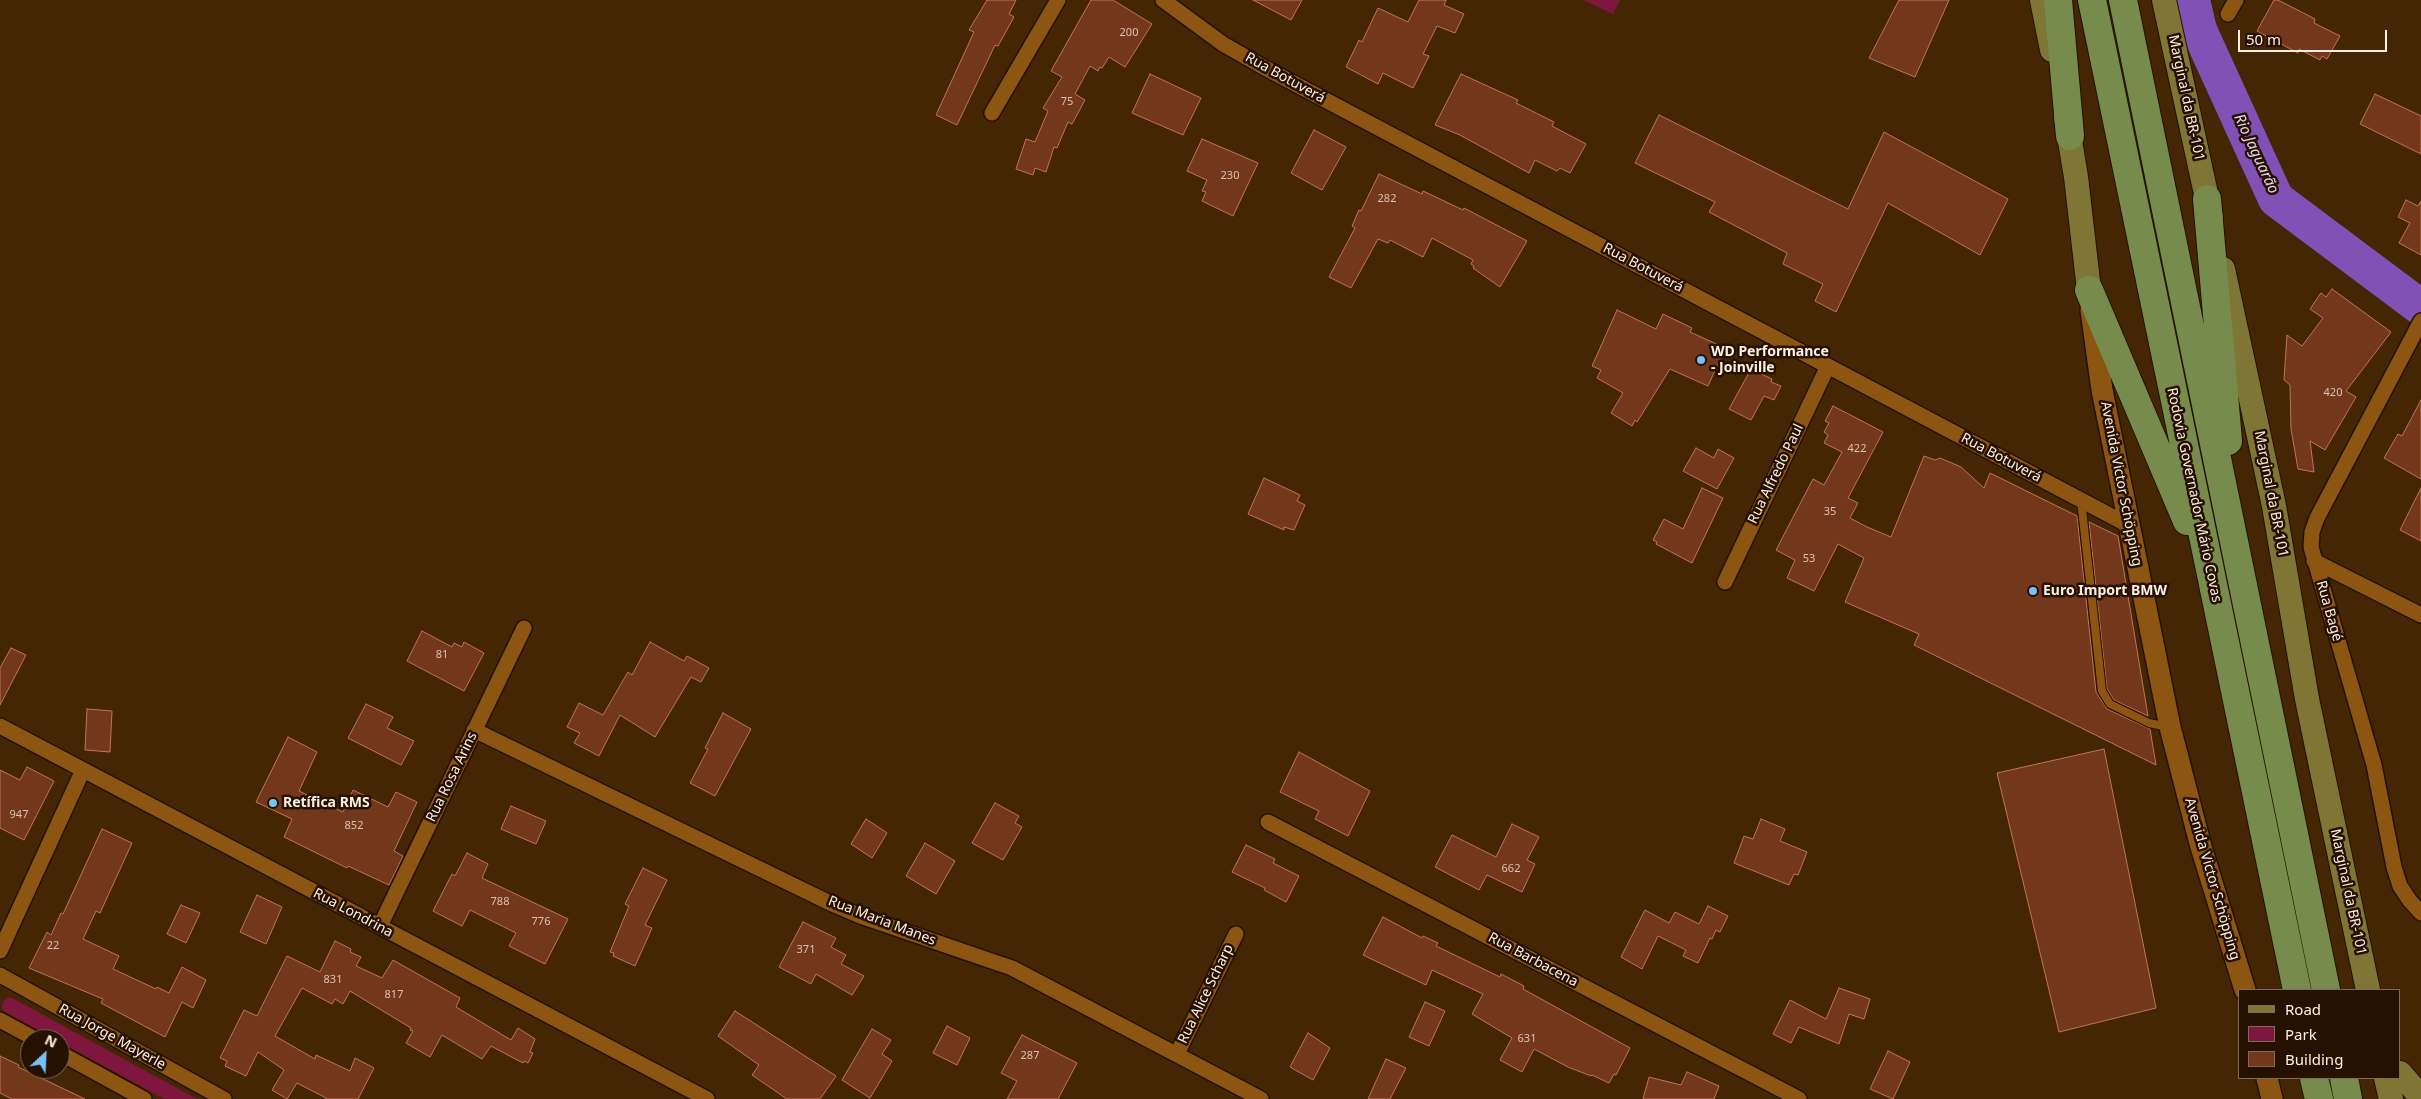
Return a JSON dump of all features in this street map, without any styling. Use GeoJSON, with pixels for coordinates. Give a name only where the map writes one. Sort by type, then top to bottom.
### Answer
{"type":"FeatureCollection","features":[{"type":"Feature","properties":{"kind":"highway"},"geometry":{"type":"LineString","coordinates":[[2058,0],[2070,136]]}},
{"type":"Feature","properties":{"kind":"highway","name":"Rodovia Governador Mário Covas"},"geometry":{"type":"LineString","coordinates":[[2092,0],[2297,989]]}},
{"type":"Feature","properties":{"kind":"highway"},"geometry":{"type":"LineString","coordinates":[[2123,0],[2326,989]]}},
{"type":"Feature","properties":{"kind":"highway"},"geometry":{"type":"LineString","coordinates":[[2207,199],[2238,562]]}},
{"type":"Feature","properties":{"kind":"highway"},"geometry":{"type":"LineString","coordinates":[[2089,290],[2212,580]]}},
{"type":"Feature","properties":{"kind":"highway"},"geometry":{"type":"LineString","coordinates":[[2314,1079],[2319,1099]]}},
{"type":"Feature","properties":{"kind":"highway"},"geometry":{"type":"LineString","coordinates":[[2344,1079],[2348,1099]]}},
{"type":"Feature","properties":{"kind":"main road","name":"Avenida Victor Schöpping"},"geometry":{"type":"LineString","coordinates":[[2042,0],[2070,136],[2102,390],[2170,727],[2201,847],[2244,989]]}},
{"type":"Feature","properties":{"kind":"main road","name":"Marginal da BR-101"},"geometry":{"type":"LineString","coordinates":[[2164,0],[2274,506],[2308,699],[2368,989]]}},
{"type":"Feature","properties":{"kind":"main road"},"geometry":{"type":"LineString","coordinates":[[2401,1074],[2421,1097]]}},
{"type":"Feature","properties":{"kind":"main road"},"geometry":{"type":"LineString","coordinates":[[2267,1079],[2272,1099]]}},
{"type":"Feature","properties":{"kind":"main road"},"geometry":{"type":"LineString","coordinates":[[2386,1079],[2391,1099]]}},
{"type":"Feature","properties":{"kind":"street"},"geometry":{"type":"LineString","coordinates":[[992,113],[1058,0]]}},
{"type":"Feature","properties":{"kind":"street","name":"Rua Botuverá"},"geometry":{"type":"LineString","coordinates":[[1162,0],[1223,44],[1265,68],[2130,526]]}},
{"type":"Feature","properties":{"kind":"street"},"geometry":{"type":"LineString","coordinates":[[2228,14],[2236,0]]}},
{"type":"Feature","properties":{"kind":"street","name":"Rua Bagé"},"geometry":{"type":"LineString","coordinates":[[2421,322],[2317,518],[2312,532],[2311,547],[2374,765],[2394,867],[2400,886],[2410,901],[2421,912]]}},
{"type":"Feature","properties":{"kind":"street","name":"Rua Alfredo Paul"},"geometry":{"type":"LineString","coordinates":[[1724,582],[1828,366]]}},
{"type":"Feature","properties":{"kind":"street"},"geometry":{"type":"LineString","coordinates":[[2314,561],[2421,616]]}},
{"type":"Feature","properties":{"kind":"street","name":"Rua Rosa Arins"},"geometry":{"type":"LineString","coordinates":[[380,926],[524,628]]}},
{"type":"Feature","properties":{"kind":"street","name":"Rua Londrina"},"geometry":{"type":"LineString","coordinates":[[0,726],[707,1099]]}},
{"type":"Feature","properties":{"kind":"street","name":"Rua Maria Manes"},"geometry":{"type":"LineString","coordinates":[[474,730],[830,903],[863,917],[1012,968],[1261,1099]]}},
{"type":"Feature","properties":{"kind":"street"},"geometry":{"type":"LineString","coordinates":[[0,951],[83,770]]}},
{"type":"Feature","properties":{"kind":"street","name":"Rua Barbacena"},"geometry":{"type":"LineString","coordinates":[[1268,822],[1798,1099]]}},
{"type":"Feature","properties":{"kind":"street","name":"Rua Alice Scharp"},"geometry":{"type":"LineString","coordinates":[[1177,1054],[1236,934]]}},
{"type":"Feature","properties":{"kind":"street","name":"Rua Jorge Mayerle"},"geometry":{"type":"LineString","coordinates":[[0,975],[224,1099]]}},
{"type":"Feature","properties":{"kind":"street"},"geometry":{"type":"LineString","coordinates":[[0,1020],[20,1031]]}},
{"type":"Feature","properties":{"kind":"street"},"geometry":{"type":"LineString","coordinates":[[70,1058],[144,1099]]}},
{"type":"Feature","properties":{"kind":"lane"},"geometry":{"type":"LineString","coordinates":[[2081,500],[2102,691],[2110,704],[2149,723],[2170,727]]}},
{"type":"Feature","properties":{"kind":"green space"},"geometry":{"type":"Polygon","coordinates":[[[1583,0],[1620,0],[1613,14],[1583,0]]]}},
{"type":"Feature","properties":{"kind":"green space"},"geometry":{"type":"Polygon","coordinates":[[[8,997],[14,999],[69,1029],[36,1029],[5,1012],[2,1008],[3,1002],[8,997]]]}},
{"type":"Feature","properties":{"kind":"green space"},"geometry":{"type":"Polygon","coordinates":[[[70,1030],[197,1099],[164,1099],[70,1047],[70,1030]]]}},
{"type":"Feature","properties":{"kind":"building"},"geometry":{"type":"Polygon","coordinates":[[[987,0],[1016,0],[1009,14],[1014,17],[998,46],[995,45],[957,125],[936,115],[974,32],[969,30],[987,0]]]}},
{"type":"Feature","properties":{"kind":"building"},"geometry":{"type":"Polygon","coordinates":[[[1091,0],[1113,0],[1152,24],[1125,67],[1109,57],[1098,71],[1090,66],[1075,94],[1085,100],[1072,124],[1068,122],[1057,148],[1054,147],[1046,172],[1035,168],[1033,175],[1016,169],[1026,139],[1035,142],[1048,111],[1043,108],[1062,77],[1051,71],[1091,0]]]}},
{"type":"Feature","properties":{"kind":"building"},"geometry":{"type":"Polygon","coordinates":[[[1253,0],[1302,0],[1291,20],[1253,0]]]}},
{"type":"Feature","properties":{"kind":"building"},"geometry":{"type":"Polygon","coordinates":[[[1419,0],[1446,0],[1444,5],[1464,14],[1455,33],[1437,26],[1423,54],[1429,56],[1413,88],[1383,73],[1378,84],[1346,67],[1359,40],[1362,42],[1378,8],[1408,22],[1419,0]]]}},
{"type":"Feature","properties":{"kind":"building"},"geometry":{"type":"Polygon","coordinates":[[[1899,0],[1949,0],[1915,77],[1869,58],[1899,0]]]}},
{"type":"Feature","properties":{"kind":"building"},"geometry":{"type":"Polygon","coordinates":[[[2274,0],[2278,0],[2315,19],[2314,23],[2340,36],[2327,59],[2322,56],[2320,60],[2299,49],[2298,53],[2257,31],[2274,0]]]}},
{"type":"Feature","properties":{"kind":"building"},"geometry":{"type":"Polygon","coordinates":[[[1150,74],[1201,98],[1183,135],[1132,113],[1150,74]]]}},
{"type":"Feature","properties":{"kind":"building"},"geometry":{"type":"Polygon","coordinates":[[[1461,74],[1518,100],[1516,103],[1554,122],[1552,126],[1586,144],[1570,173],[1560,168],[1557,171],[1535,160],[1529,173],[1460,135],[1435,125],[1461,74]]]}},
{"type":"Feature","properties":{"kind":"building"},"geometry":{"type":"Polygon","coordinates":[[[2375,94],[2421,116],[2421,154],[2360,124],[2375,94]]]}},
{"type":"Feature","properties":{"kind":"building"},"geometry":{"type":"Polygon","coordinates":[[[1659,115],[1848,209],[1884,132],[2008,199],[1980,255],[1888,203],[1836,312],[1815,301],[1823,284],[1783,264],[1787,253],[1709,212],[1715,202],[1635,163],[1659,115]]]}},
{"type":"Feature","properties":{"kind":"building"},"geometry":{"type":"Polygon","coordinates":[[[1314,130],[1346,147],[1322,190],[1291,173],[1314,130]]]}},
{"type":"Feature","properties":{"kind":"building"},"geometry":{"type":"Polygon","coordinates":[[[1202,139],[1258,163],[1233,216],[1202,201],[1206,192],[1202,191],[1207,180],[1187,171],[1202,139]]]}},
{"type":"Feature","properties":{"kind":"building"},"geometry":{"type":"Polygon","coordinates":[[[1379,174],[1422,194],[1423,191],[1463,210],[1464,208],[1527,241],[1500,287],[1473,268],[1474,266],[1471,264],[1473,260],[1432,238],[1423,257],[1390,240],[1388,243],[1378,239],[1351,288],[1329,277],[1355,228],[1352,226],[1359,210],[1361,211],[1379,174]]]}},
{"type":"Feature","properties":{"kind":"building"},"geometry":{"type":"Polygon","coordinates":[[[2406,200],[2418,206],[2421,201],[2421,255],[2399,243],[2410,223],[2398,217],[2406,200]]]}},
{"type":"Feature","properties":{"kind":"building"},"geometry":{"type":"Polygon","coordinates":[[[2332,289],[2391,332],[2346,391],[2356,397],[2325,450],[2310,441],[2314,472],[2298,469],[2291,429],[2290,385],[2284,380],[2287,335],[2302,346],[2323,318],[2310,309],[2321,293],[2326,297],[2332,289]]]}},
{"type":"Feature","properties":{"kind":"building"},"geometry":{"type":"Polygon","coordinates":[[[1617,310],[1656,329],[1663,314],[1692,328],[1690,332],[1725,348],[1708,386],[1670,369],[1637,422],[1635,420],[1632,426],[1611,413],[1623,393],[1597,378],[1601,370],[1592,366],[1617,310]]]}},
{"type":"Feature","properties":{"kind":"building"},"geometry":{"type":"Polygon","coordinates":[[[1751,369],[1772,379],[1771,382],[1781,386],[1774,400],[1764,396],[1751,420],[1729,409],[1751,369]]]}},
{"type":"Feature","properties":{"kind":"building"},"geometry":{"type":"Polygon","coordinates":[[[2421,400],[2421,479],[2384,458],[2398,434],[2402,436],[2421,400]]]}},
{"type":"Feature","properties":{"kind":"building"},"geometry":{"type":"Polygon","coordinates":[[[1833,406],[1883,432],[1848,498],[1858,503],[1850,518],[1867,527],[1891,537],[1924,456],[1935,460],[1940,458],[1961,467],[1984,488],[1990,473],[2077,516],[2096,692],[2107,709],[2150,729],[2156,765],[1914,645],[1919,634],[1845,602],[1864,558],[1838,544],[1814,591],[1787,578],[1795,560],[1776,550],[1813,479],[1824,485],[1842,452],[1824,443],[1828,435],[1824,432],[1829,423],[1825,421],[1833,406]]]}},
{"type":"Feature","properties":{"kind":"building"},"geometry":{"type":"Polygon","coordinates":[[[1696,448],[1714,458],[1718,449],[1734,458],[1717,489],[1683,471],[1696,448]]]}},
{"type":"Feature","properties":{"kind":"building"},"geometry":{"type":"Polygon","coordinates":[[[1264,478],[1300,495],[1297,501],[1305,505],[1294,530],[1284,527],[1284,530],[1248,514],[1264,478]]]}},
{"type":"Feature","properties":{"kind":"building"},"geometry":{"type":"Polygon","coordinates":[[[1702,488],[1723,498],[1692,563],[1656,544],[1657,542],[1653,540],[1664,519],[1683,529],[1702,488]]]}},
{"type":"Feature","properties":{"kind":"building"},"geometry":{"type":"Polygon","coordinates":[[[2421,488],[2421,541],[2400,530],[2421,488]]]}},
{"type":"Feature","properties":{"kind":"building"},"geometry":{"type":"Polygon","coordinates":[[[2089,522],[2118,536],[2148,716],[2114,700],[2107,689],[2089,522]]]}},
{"type":"Feature","properties":{"kind":"building"},"geometry":{"type":"Polygon","coordinates":[[[422,631],[452,647],[454,643],[462,647],[464,642],[484,653],[464,691],[407,661],[422,631]]]}},
{"type":"Feature","properties":{"kind":"building"},"geometry":{"type":"Polygon","coordinates":[[[650,642],[684,661],[687,656],[709,668],[701,682],[691,677],[655,737],[620,715],[599,756],[574,743],[580,733],[567,727],[579,703],[603,715],[628,672],[632,675],[650,642]]]}},
{"type":"Feature","properties":{"kind":"building"},"geometry":{"type":"Polygon","coordinates":[[[11,648],[26,655],[0,705],[0,668],[11,648]]]}},
{"type":"Feature","properties":{"kind":"building"},"geometry":{"type":"Polygon","coordinates":[[[366,704],[393,717],[387,728],[414,741],[401,765],[348,738],[366,704]]]}},
{"type":"Feature","properties":{"kind":"building"},"geometry":{"type":"Polygon","coordinates":[[[87,709],[112,711],[110,752],[85,750],[87,709]]]}},
{"type":"Feature","properties":{"kind":"building"},"geometry":{"type":"Polygon","coordinates":[[[723,713],[751,729],[715,796],[690,783],[708,749],[705,748],[723,713]]]}},
{"type":"Feature","properties":{"kind":"building"},"geometry":{"type":"Polygon","coordinates":[[[288,737],[317,752],[299,791],[343,812],[353,790],[388,807],[396,792],[417,802],[394,851],[403,856],[389,885],[348,866],[347,868],[284,837],[292,819],[256,802],[288,737]]]}},
{"type":"Feature","properties":{"kind":"building"},"geometry":{"type":"Polygon","coordinates":[[[2104,749],[2156,1008],[2059,1032],[1997,773],[2104,749]]]}},
{"type":"Feature","properties":{"kind":"building"},"geometry":{"type":"Polygon","coordinates":[[[1299,752],[1370,791],[1348,836],[1315,819],[1319,811],[1280,792],[1299,752]]]}},
{"type":"Feature","properties":{"kind":"building"},"geometry":{"type":"Polygon","coordinates":[[[27,767],[54,781],[24,840],[0,828],[0,770],[20,780],[27,767]]]}},
{"type":"Feature","properties":{"kind":"building"},"geometry":{"type":"Polygon","coordinates":[[[995,803],[1019,816],[1015,823],[1022,827],[1003,860],[972,843],[995,803]]]}},
{"type":"Feature","properties":{"kind":"building"},"geometry":{"type":"Polygon","coordinates":[[[511,806],[546,821],[536,844],[501,829],[511,806]]]}},
{"type":"Feature","properties":{"kind":"building"},"geometry":{"type":"Polygon","coordinates":[[[866,819],[887,833],[872,858],[851,844],[866,819]]]}},
{"type":"Feature","properties":{"kind":"building"},"geometry":{"type":"Polygon","coordinates":[[[1761,819],[1785,829],[1780,841],[1807,852],[1798,875],[1794,874],[1789,885],[1734,863],[1744,836],[1753,839],[1761,819]]]}},
{"type":"Feature","properties":{"kind":"building"},"geometry":{"type":"Polygon","coordinates":[[[1512,824],[1539,837],[1527,860],[1535,864],[1522,892],[1487,875],[1479,890],[1435,867],[1452,835],[1496,857],[1512,824]]]}},
{"type":"Feature","properties":{"kind":"building"},"geometry":{"type":"Polygon","coordinates":[[[102,829],[132,843],[100,913],[96,911],[83,939],[119,956],[113,969],[156,989],[157,987],[169,993],[182,967],[206,980],[193,1008],[182,1002],[165,1037],[101,1003],[103,999],[29,968],[47,932],[51,935],[61,913],[63,914],[102,829]]]}},
{"type":"Feature","properties":{"kind":"building"},"geometry":{"type":"Polygon","coordinates":[[[925,843],[955,861],[936,894],[906,876],[925,843]]]}},
{"type":"Feature","properties":{"kind":"building"},"geometry":{"type":"Polygon","coordinates":[[[1246,845],[1275,859],[1273,863],[1299,876],[1286,902],[1264,890],[1265,888],[1232,872],[1246,845]]]}},
{"type":"Feature","properties":{"kind":"building"},"geometry":{"type":"Polygon","coordinates":[[[467,853],[488,864],[482,878],[568,919],[545,964],[509,946],[516,933],[470,910],[462,926],[433,911],[452,874],[455,876],[467,853]]]}},
{"type":"Feature","properties":{"kind":"building"},"geometry":{"type":"Polygon","coordinates":[[[643,868],[667,880],[645,925],[652,928],[635,966],[613,956],[614,953],[610,952],[629,906],[625,904],[643,868]]]}},
{"type":"Feature","properties":{"kind":"building"},"geometry":{"type":"Polygon","coordinates":[[[257,895],[282,907],[266,944],[240,932],[257,895]]]}},
{"type":"Feature","properties":{"kind":"building"},"geometry":{"type":"Polygon","coordinates":[[[181,905],[200,913],[186,943],[167,934],[181,905]]]}},
{"type":"Feature","properties":{"kind":"building"},"geometry":{"type":"Polygon","coordinates":[[[1708,906],[1728,916],[1720,932],[1716,930],[1712,939],[1710,938],[1698,963],[1683,956],[1686,950],[1658,936],[1642,969],[1621,957],[1645,910],[1669,923],[1675,912],[1699,924],[1708,906]]]}},
{"type":"Feature","properties":{"kind":"building"},"geometry":{"type":"Polygon","coordinates":[[[1383,917],[1422,938],[1423,936],[1438,943],[1436,946],[1500,977],[1501,974],[1524,986],[1523,989],[1630,1048],[1616,1075],[1614,1074],[1609,1083],[1568,1067],[1534,1049],[1522,1072],[1500,1060],[1512,1038],[1472,1014],[1483,994],[1432,970],[1426,985],[1363,955],[1383,917]]]}},
{"type":"Feature","properties":{"kind":"building"},"geometry":{"type":"Polygon","coordinates":[[[803,922],[836,938],[831,947],[846,955],[841,964],[864,976],[852,995],[816,974],[811,984],[779,967],[803,922]]]}},
{"type":"Feature","properties":{"kind":"building"},"geometry":{"type":"Polygon","coordinates":[[[335,941],[351,949],[350,952],[361,957],[356,966],[382,978],[393,960],[460,998],[456,1007],[511,1040],[518,1028],[535,1039],[530,1052],[533,1053],[528,1063],[524,1061],[523,1063],[491,1046],[482,1059],[442,1035],[430,1057],[406,1043],[413,1031],[410,1030],[411,1028],[350,991],[343,1004],[335,999],[332,1004],[302,988],[275,1036],[315,1059],[316,1055],[350,1071],[355,1058],[374,1068],[358,1099],[328,1099],[297,1083],[287,1099],[272,1090],[284,1070],[258,1052],[246,1076],[225,1066],[227,1061],[220,1058],[244,1010],[257,1016],[287,956],[320,972],[335,941]]]}},
{"type":"Feature","properties":{"kind":"building"},"geometry":{"type":"Polygon","coordinates":[[[1839,988],[1870,999],[1864,1019],[1849,1014],[1839,1044],[1799,1027],[1791,1043],[1773,1034],[1790,1000],[1826,1019],[1839,988]]]}},
{"type":"Feature","properties":{"kind":"building"},"geometry":{"type":"Polygon","coordinates":[[[1425,1002],[1445,1011],[1429,1046],[1409,1037],[1425,1002]]]}},
{"type":"Feature","properties":{"kind":"building"},"geometry":{"type":"Polygon","coordinates":[[[735,1011],[836,1076],[820,1099],[787,1099],[752,1075],[759,1065],[718,1036],[735,1011]]]}},
{"type":"Feature","properties":{"kind":"building"},"geometry":{"type":"Polygon","coordinates":[[[947,1026],[970,1038],[957,1065],[933,1053],[947,1026]]]}},
{"type":"Feature","properties":{"kind":"building"},"geometry":{"type":"Polygon","coordinates":[[[872,1029],[891,1040],[882,1054],[892,1061],[870,1098],[842,1080],[872,1029]]]}},
{"type":"Feature","properties":{"kind":"building"},"geometry":{"type":"Polygon","coordinates":[[[1308,1033],[1330,1048],[1313,1080],[1290,1067],[1308,1033]]]}},
{"type":"Feature","properties":{"kind":"building"},"geometry":{"type":"Polygon","coordinates":[[[1022,1035],[1077,1063],[1058,1099],[1007,1099],[1017,1081],[1001,1073],[1022,1035]]]}},
{"type":"Feature","properties":{"kind":"building"},"geometry":{"type":"Polygon","coordinates":[[[1888,1051],[1910,1062],[1893,1099],[1870,1089],[1888,1051]]]}},
{"type":"Feature","properties":{"kind":"building"},"geometry":{"type":"Polygon","coordinates":[[[0,1056],[19,1065],[20,1079],[43,1079],[85,1099],[12,1099],[0,1093],[0,1056]]]}},
{"type":"Feature","properties":{"kind":"building"},"geometry":{"type":"Polygon","coordinates":[[[1386,1059],[1406,1068],[1390,1099],[1368,1099],[1386,1059]]]}},
{"type":"Feature","properties":{"kind":"building"},"geometry":{"type":"Polygon","coordinates":[[[1687,1072],[1719,1086],[1714,1099],[1643,1099],[1649,1077],[1681,1085],[1687,1072]]]}},
{"type":"Feature","properties":{"kind":"waterway","name":"Rio Jaguarão"},"geometry":{"type":"LineString","coordinates":[[2192,0],[2199,30],[2276,199],[2419,306]]}},
{"type":"Feature","properties":{"kind":"place","name":"WD Performance - Joinville"},"geometry":{"type":"Point","coordinates":[1701,360]}},
{"type":"Feature","properties":{"kind":"place","name":"Euro Import BMW"},"geometry":{"type":"Point","coordinates":[2033,591]}},
{"type":"Feature","properties":{"kind":"place","name":"Retífica RMS"},"geometry":{"type":"Point","coordinates":[273,803]}}]}
